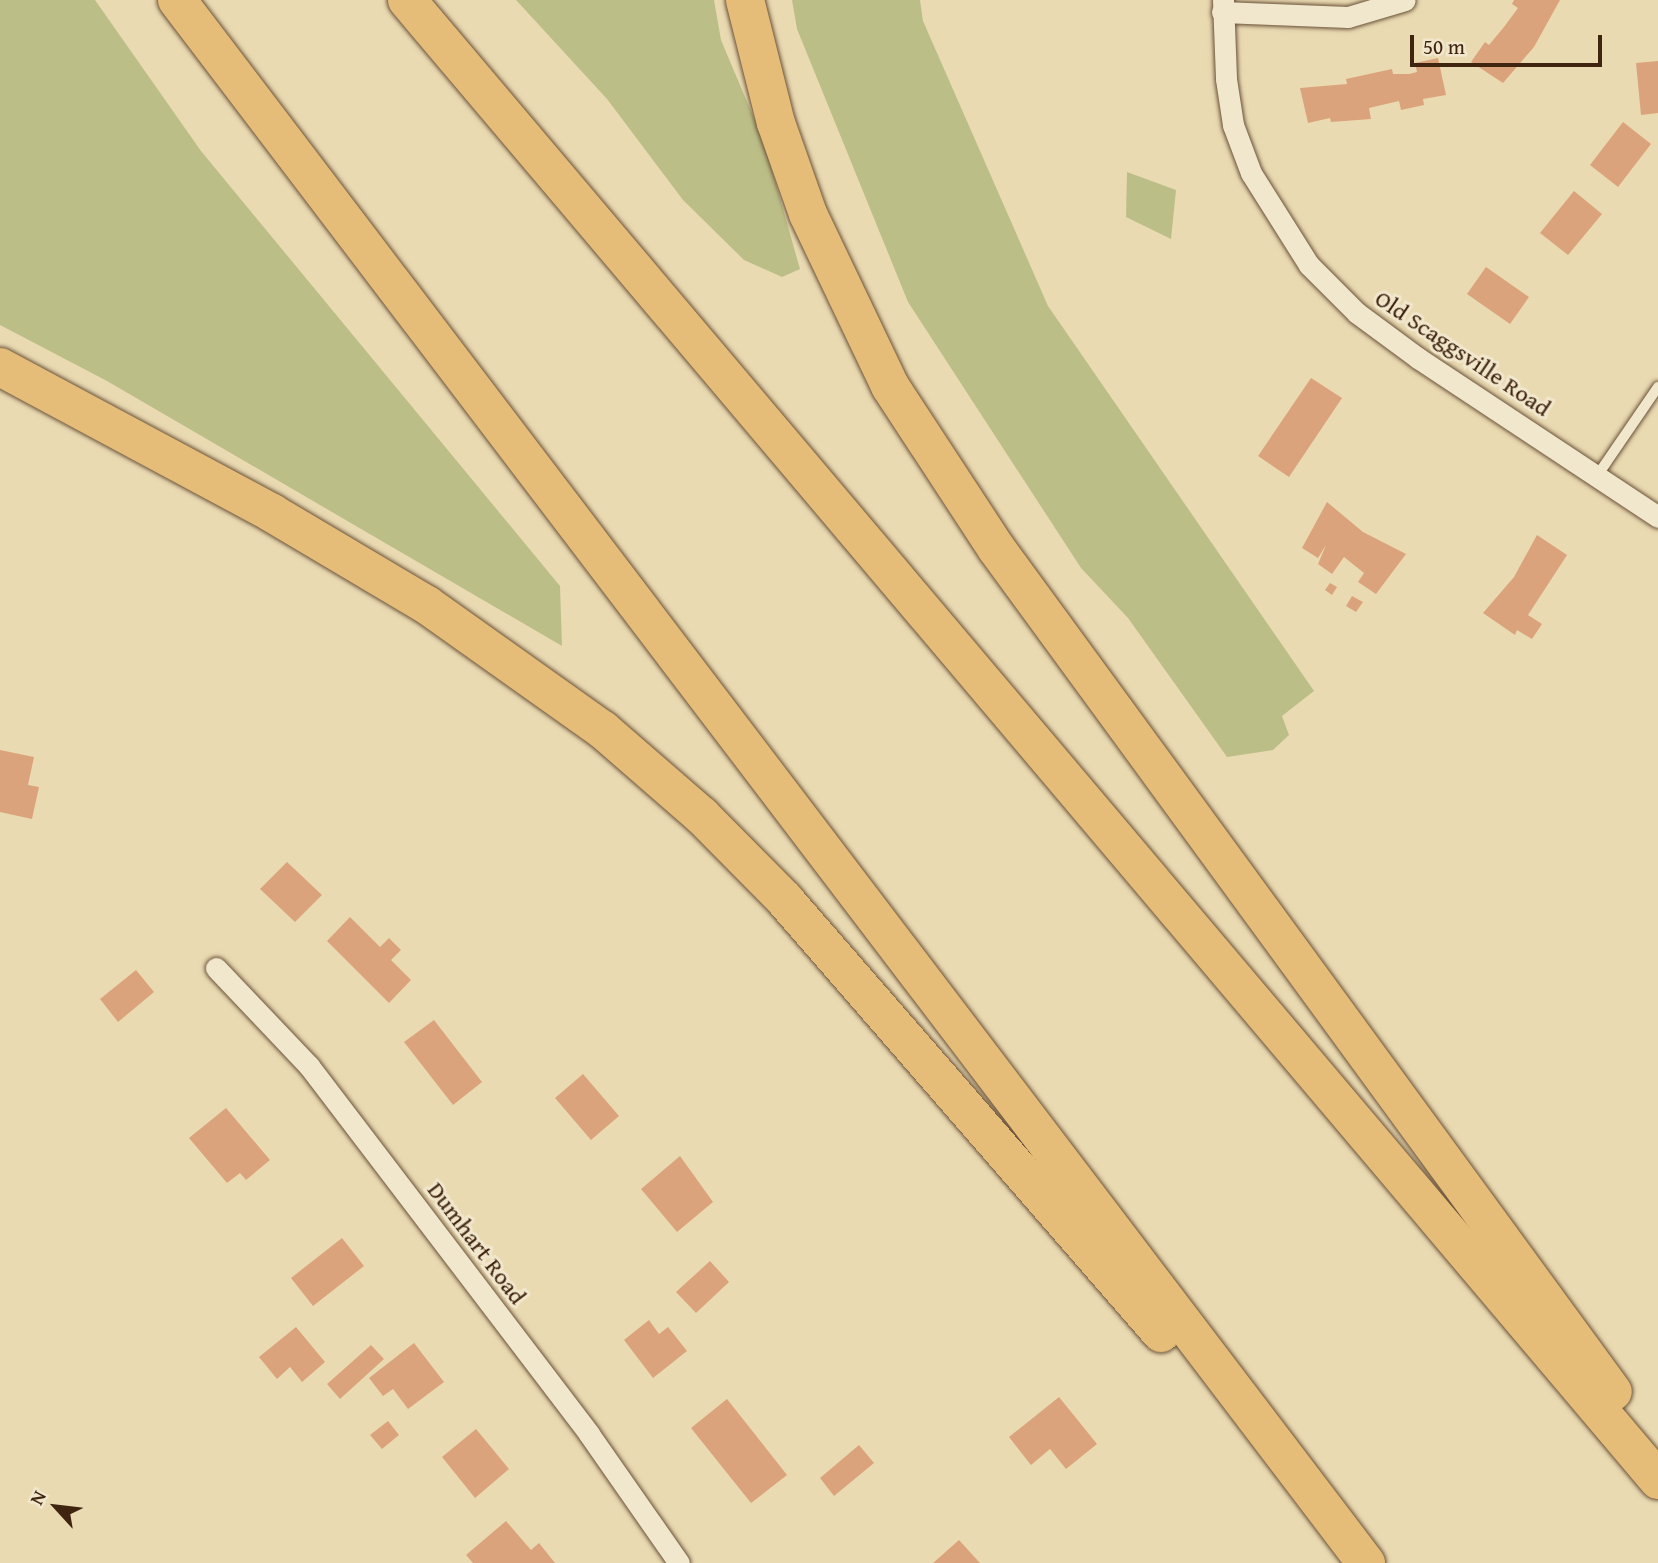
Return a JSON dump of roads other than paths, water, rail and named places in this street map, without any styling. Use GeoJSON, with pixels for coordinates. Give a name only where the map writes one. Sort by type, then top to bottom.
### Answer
{"type":"FeatureCollection","features":[{"type":"Feature","properties":{"kind":"highway"},"geometry":{"type":"LineString","coordinates":[[177,0],[1366,1563]]}},
{"type":"Feature","properties":{"kind":"highway"},"geometry":{"type":"LineString","coordinates":[[407,0],[1658,1480]]}},
{"type":"Feature","properties":{"kind":"highway"},"geometry":{"type":"LineString","coordinates":[[745,0],[776,123],[808,214],[890,386],[939,464],[1531,1276],[1658,1457]]}},
{"type":"Feature","properties":{"kind":"highway"},"geometry":{"type":"LineString","coordinates":[[0,368],[272,513],[426,605],[603,730],[702,816],[855,976],[1358,1563]]}},
{"type":"Feature","properties":{"kind":"street"},"geometry":{"type":"LineString","coordinates":[[1222,6],[1348,17],[1405,0]]}},
{"type":"Feature","properties":{"kind":"street","name":"Old Scaggsville Road"},"geometry":{"type":"LineString","coordinates":[[1222,6],[1233,125],[1251,173],[1309,265],[1357,313],[1418,358],[1658,517]]}},
{"type":"Feature","properties":{"kind":"street","name":"Dumhart Road"},"geometry":{"type":"LineString","coordinates":[[216,968],[309,1066],[589,1434],[679,1563]]}},
{"type":"Feature","properties":{"kind":"lane"},"geometry":{"type":"LineString","coordinates":[[1597,476],[1658,387]]}}]}
